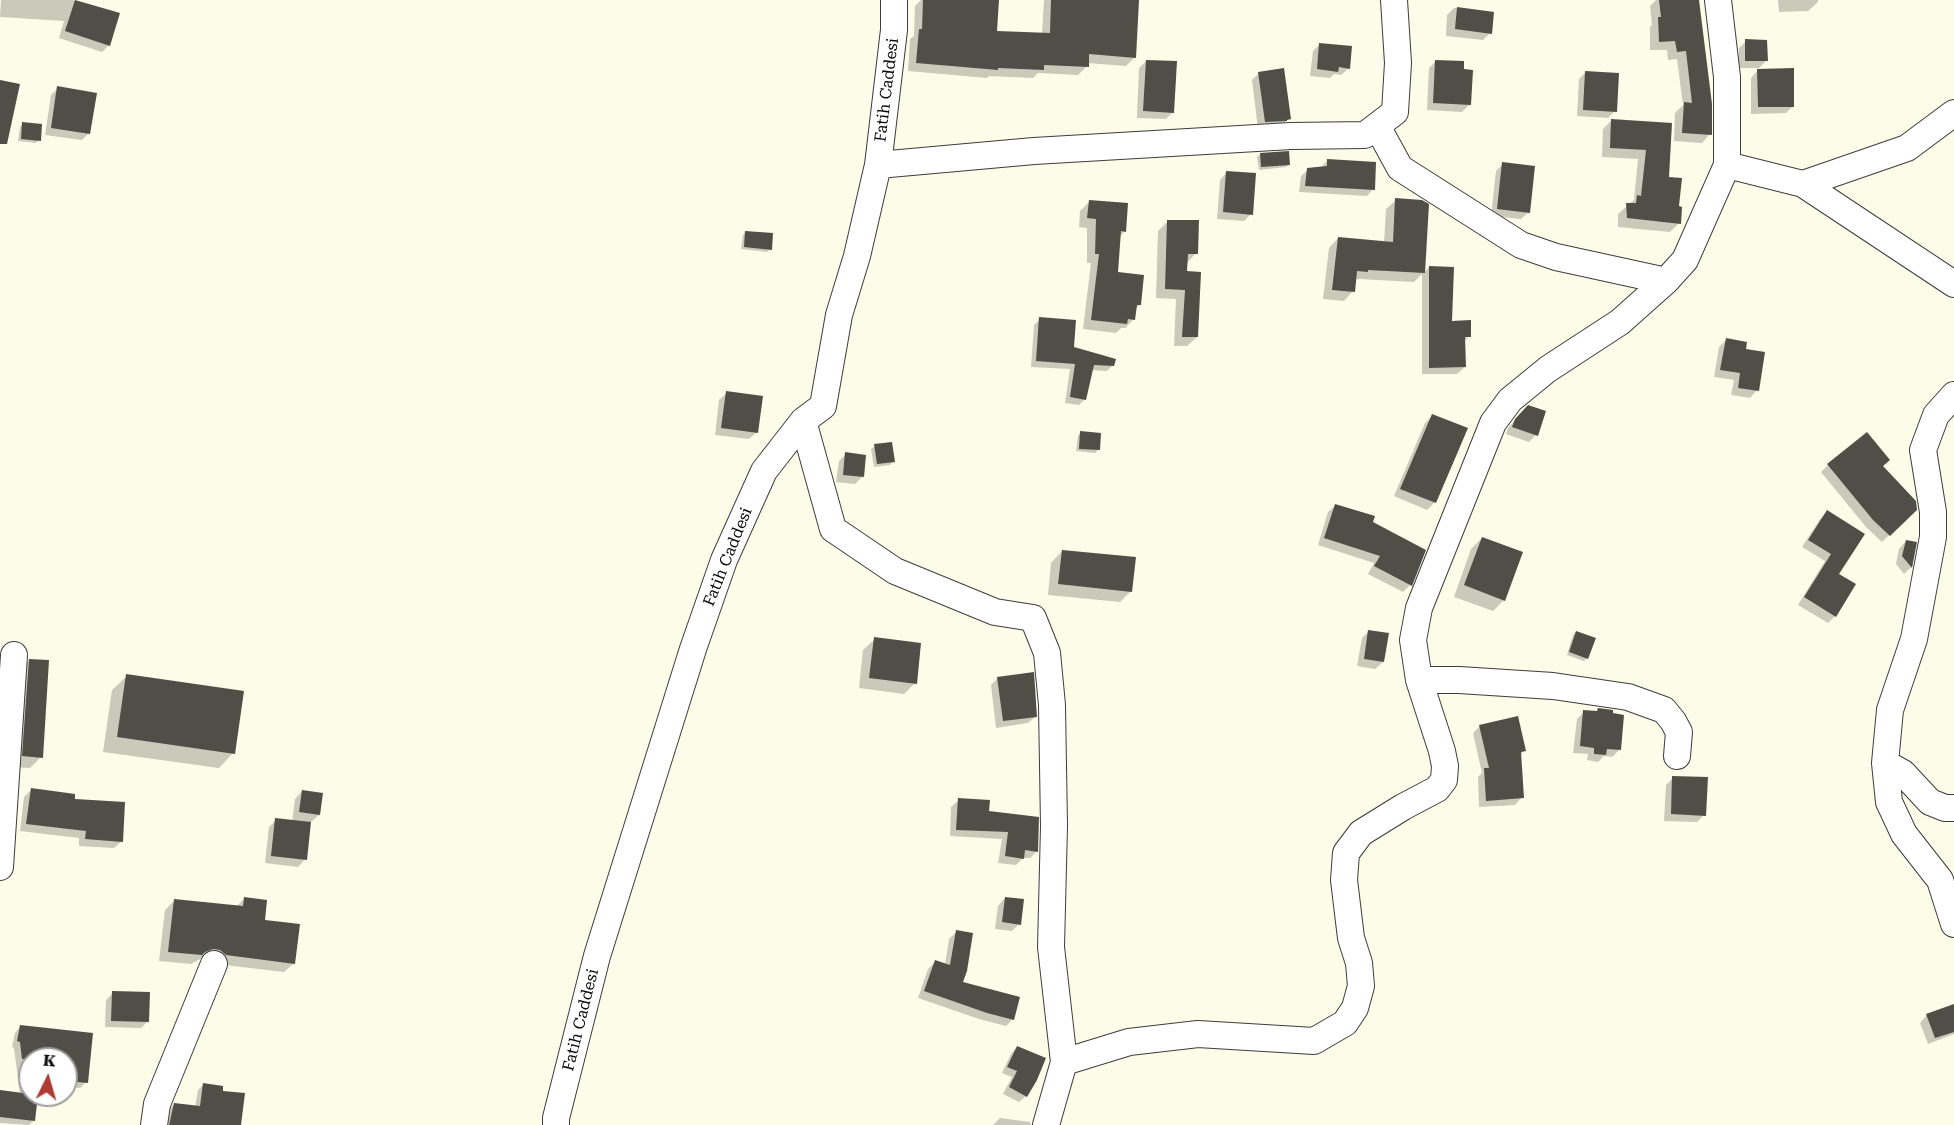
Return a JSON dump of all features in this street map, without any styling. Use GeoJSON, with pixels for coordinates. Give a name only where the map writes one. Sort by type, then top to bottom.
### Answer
{"type":"FeatureCollection","features":[{"type":"Feature","properties":{"kind":"street","name":"Fatih Caddesi"},"geometry":{"type":"LineString","coordinates":[[556,1125],[597,956],[693,648],[724,561],[764,471],[803,421],[823,406],[839,315],[857,256],[878,165],[894,30],[894,0]]}},
{"type":"Feature","properties":{"kind":"street"},"geometry":{"type":"LineString","coordinates":[[878,165],[1046,150],[1291,136],[1365,135],[1395,112],[1398,63],[1394,0]]}},
{"type":"Feature","properties":{"kind":"street"},"geometry":{"type":"LineString","coordinates":[[1064,1062],[1129,1042],[1198,1034],[1314,1041],[1345,1023],[1355,1008],[1361,986],[1359,963],[1351,938],[1344,880],[1346,853],[1360,833],[1431,793],[1444,780],[1445,766],[1442,751],[1419,680],[1413,640],[1419,608],[1493,423],[1510,400],[1548,369],[1620,322],[1666,281],[1685,260],[1727,165],[1727,77],[1718,0]]}},
{"type":"Feature","properties":{"kind":"street"},"geometry":{"type":"LineString","coordinates":[[1803,184],[1907,147],[1954,113]]}},
{"type":"Feature","properties":{"kind":"street"},"geometry":{"type":"LineString","coordinates":[[1377,126],[1400,168],[1521,245],[1556,257],[1666,281]]}},
{"type":"Feature","properties":{"kind":"street"},"geometry":{"type":"LineString","coordinates":[[1727,165],[1803,184],[1954,284]]}},
{"type":"Feature","properties":{"kind":"street"},"geometry":{"type":"LineString","coordinates":[[1954,395],[1936,415],[1923,450],[1933,512],[1933,537],[1914,639],[1890,710],[1885,764],[1889,802],[1904,834],[1940,880],[1954,924]]}},
{"type":"Feature","properties":{"kind":"street"},"geometry":{"type":"LineString","coordinates":[[803,421],[833,529],[895,571],[995,612],[1033,618],[1047,653],[1052,705],[1054,826],[1052,946],[1064,1062],[1046,1125]]}},
{"type":"Feature","properties":{"kind":"street"},"geometry":{"type":"LineString","coordinates":[[0,867],[14,655]]}},
{"type":"Feature","properties":{"kind":"street"},"geometry":{"type":"LineString","coordinates":[[1419,680],[1553,686],[1628,698],[1664,710],[1674,721],[1678,732],[1677,756]]}},
{"type":"Feature","properties":{"kind":"street"},"geometry":{"type":"LineString","coordinates":[[1885,764],[1903,773],[1930,802],[1945,808],[1954,808]]}},
{"type":"Feature","properties":{"kind":"street"},"geometry":{"type":"LineString","coordinates":[[154,1125],[157,1104],[214,964]]}},
{"type":"Feature","properties":{"kind":"building"},"geometry":{"type":"Polygon","coordinates":[[[75,0],[120,13],[110,46],[65,31],[75,0]]]}},
{"type":"Feature","properties":{"kind":"building"},"geometry":{"type":"Polygon","coordinates":[[[923,0],[999,0],[997,31],[1050,33],[1051,0],[1139,0],[1136,58],[1089,54],[1089,67],[1044,65],[1044,70],[998,68],[998,70],[916,63],[919,29],[922,29],[923,0]]]}},
{"type":"Feature","properties":{"kind":"building"},"geometry":{"type":"Polygon","coordinates":[[[1659,0],[1699,0],[1712,104],[1712,135],[1682,133],[1684,102],[1692,103],[1686,51],[1677,52],[1675,41],[1659,42],[1658,17],[1661,17],[1659,0]]]}},
{"type":"Feature","properties":{"kind":"building"},"geometry":{"type":"Polygon","coordinates":[[[1457,7],[1494,12],[1492,34],[1455,29],[1457,7]]]}},
{"type":"Feature","properties":{"kind":"building"},"geometry":{"type":"Polygon","coordinates":[[[1745,39],[1767,40],[1768,61],[1745,61],[1745,39]]]}},
{"type":"Feature","properties":{"kind":"building"},"geometry":{"type":"Polygon","coordinates":[[[1319,43],[1352,46],[1350,69],[1339,67],[1338,72],[1317,69],[1319,43]]]}},
{"type":"Feature","properties":{"kind":"building"},"geometry":{"type":"Polygon","coordinates":[[[1146,60],[1177,61],[1174,113],[1143,111],[1146,60]]]}},
{"type":"Feature","properties":{"kind":"building"},"geometry":{"type":"Polygon","coordinates":[[[1435,60],[1464,61],[1464,69],[1473,70],[1471,105],[1433,103],[1435,60]]]}},
{"type":"Feature","properties":{"kind":"building"},"geometry":{"type":"Polygon","coordinates":[[[1284,68],[1291,119],[1265,122],[1258,72],[1284,68]]]}},
{"type":"Feature","properties":{"kind":"building"},"geometry":{"type":"Polygon","coordinates":[[[1794,68],[1794,107],[1758,107],[1757,69],[1794,68]]]}},
{"type":"Feature","properties":{"kind":"building"},"geometry":{"type":"Polygon","coordinates":[[[1585,71],[1619,73],[1617,112],[1583,110],[1585,71]]]}},
{"type":"Feature","properties":{"kind":"building"},"geometry":{"type":"Polygon","coordinates":[[[0,80],[20,84],[7,144],[0,144],[0,80]]]}},
{"type":"Feature","properties":{"kind":"building"},"geometry":{"type":"Polygon","coordinates":[[[57,86],[97,93],[90,134],[51,128],[57,86]]]}},
{"type":"Feature","properties":{"kind":"building"},"geometry":{"type":"Polygon","coordinates":[[[1611,119],[1672,123],[1669,177],[1682,178],[1679,206],[1682,207],[1681,224],[1627,218],[1626,203],[1636,203],[1637,195],[1641,196],[1646,150],[1610,148],[1611,119]]]}},
{"type":"Feature","properties":{"kind":"building"},"geometry":{"type":"Polygon","coordinates":[[[22,122],[42,124],[41,141],[21,139],[22,122]]]}},
{"type":"Feature","properties":{"kind":"building"},"geometry":{"type":"Polygon","coordinates":[[[1289,151],[1290,165],[1261,167],[1260,153],[1289,151]]]}},
{"type":"Feature","properties":{"kind":"building"},"geometry":{"type":"Polygon","coordinates":[[[1327,159],[1376,162],[1375,190],[1305,186],[1307,168],[1327,166],[1327,159]]]}},
{"type":"Feature","properties":{"kind":"building"},"geometry":{"type":"Polygon","coordinates":[[[1502,162],[1535,166],[1530,213],[1497,209],[1502,162]]]}},
{"type":"Feature","properties":{"kind":"building"},"geometry":{"type":"Polygon","coordinates":[[[1226,171],[1256,173],[1253,215],[1223,212],[1226,171]]]}},
{"type":"Feature","properties":{"kind":"building"},"geometry":{"type":"Polygon","coordinates":[[[1395,198],[1422,200],[1429,204],[1425,273],[1357,271],[1355,292],[1332,290],[1338,237],[1393,242],[1395,198]]]}},
{"type":"Feature","properties":{"kind":"building"},"geometry":{"type":"Polygon","coordinates":[[[1089,200],[1128,203],[1126,232],[1121,231],[1118,272],[1144,275],[1141,305],[1137,305],[1135,320],[1128,319],[1127,324],[1091,320],[1099,254],[1095,254],[1096,219],[1087,218],[1089,200]]]}},
{"type":"Feature","properties":{"kind":"building"},"geometry":{"type":"Polygon","coordinates":[[[1167,220],[1199,220],[1198,254],[1188,254],[1187,271],[1201,272],[1198,337],[1182,337],[1185,290],[1165,289],[1167,220]]]}},
{"type":"Feature","properties":{"kind":"building"},"geometry":{"type":"Polygon","coordinates":[[[745,231],[773,233],[772,250],[744,247],[745,231]]]}},
{"type":"Feature","properties":{"kind":"building"},"geometry":{"type":"Polygon","coordinates":[[[1429,266],[1454,267],[1452,321],[1471,320],[1471,337],[1465,337],[1466,367],[1429,368],[1429,266]]]}},
{"type":"Feature","properties":{"kind":"building"},"geometry":{"type":"Polygon","coordinates":[[[1039,317],[1076,320],[1074,347],[1116,359],[1114,366],[1094,365],[1086,400],[1070,397],[1075,364],[1036,361],[1039,317]]]}},
{"type":"Feature","properties":{"kind":"building"},"geometry":{"type":"Polygon","coordinates":[[[1726,338],[1747,342],[1746,349],[1765,352],[1759,391],[1738,388],[1740,373],[1720,370],[1726,338]]]}},
{"type":"Feature","properties":{"kind":"building"},"geometry":{"type":"Polygon","coordinates":[[[726,391],[763,396],[758,433],[721,428],[726,391]]]}},
{"type":"Feature","properties":{"kind":"building"},"geometry":{"type":"Polygon","coordinates":[[[1528,405],[1546,411],[1538,436],[1512,427],[1515,419],[1528,405]]]}},
{"type":"Feature","properties":{"kind":"building"},"geometry":{"type":"Polygon","coordinates":[[[1432,414],[1468,428],[1436,503],[1400,489],[1432,414]]]}},
{"type":"Feature","properties":{"kind":"building"},"geometry":{"type":"Polygon","coordinates":[[[1080,431],[1101,433],[1100,450],[1079,449],[1080,431]]]}},
{"type":"Feature","properties":{"kind":"building"},"geometry":{"type":"Polygon","coordinates":[[[1867,432],[1890,460],[1883,466],[1916,501],[1917,510],[1890,536],[1873,520],[1827,464],[1867,432]]]}},
{"type":"Feature","properties":{"kind":"building"},"geometry":{"type":"Polygon","coordinates":[[[892,442],[895,462],[877,464],[874,444],[892,442]]]}},
{"type":"Feature","properties":{"kind":"building"},"geometry":{"type":"Polygon","coordinates":[[[845,452],[866,455],[864,477],[843,475],[845,452]]]}},
{"type":"Feature","properties":{"kind":"building"},"geometry":{"type":"Polygon","coordinates":[[[1335,504],[1375,516],[1373,522],[1426,550],[1412,586],[1374,566],[1380,556],[1324,538],[1335,504]]]}},
{"type":"Feature","properties":{"kind":"building"},"geometry":{"type":"Polygon","coordinates":[[[1827,510],[1865,534],[1839,574],[1856,584],[1836,617],[1804,597],[1831,554],[1808,540],[1827,510]]]}},
{"type":"Feature","properties":{"kind":"building"},"geometry":{"type":"Polygon","coordinates":[[[1482,537],[1523,552],[1505,601],[1464,585],[1482,537]]]}},
{"type":"Feature","properties":{"kind":"building"},"geometry":{"type":"Polygon","coordinates":[[[1906,540],[1917,542],[1912,568],[1902,556],[1906,540]]]}},
{"type":"Feature","properties":{"kind":"building"},"geometry":{"type":"Polygon","coordinates":[[[1062,550],[1136,557],[1132,592],[1058,584],[1062,550]]]}},
{"type":"Feature","properties":{"kind":"building"},"geometry":{"type":"Polygon","coordinates":[[[1368,630],[1389,633],[1384,662],[1364,659],[1368,630]]]}},
{"type":"Feature","properties":{"kind":"building"},"geometry":{"type":"Polygon","coordinates":[[[1576,631],[1596,638],[1588,659],[1569,652],[1576,631]]]}},
{"type":"Feature","properties":{"kind":"building"},"geometry":{"type":"Polygon","coordinates":[[[874,637],[921,643],[917,684],[869,678],[874,637]]]}},
{"type":"Feature","properties":{"kind":"building"},"geometry":{"type":"Polygon","coordinates":[[[29,659],[49,660],[43,758],[22,756],[29,659]]]}},
{"type":"Feature","properties":{"kind":"building"},"geometry":{"type":"Polygon","coordinates":[[[1034,672],[1037,717],[1003,721],[997,677],[1034,672]]]}},
{"type":"Feature","properties":{"kind":"building"},"geometry":{"type":"Polygon","coordinates":[[[126,674],[244,691],[235,754],[117,737],[126,674]]]}},
{"type":"Feature","properties":{"kind":"building"},"geometry":{"type":"Polygon","coordinates":[[[1598,708],[1613,710],[1613,713],[1624,715],[1621,750],[1607,749],[1606,755],[1594,754],[1594,748],[1580,746],[1583,710],[1597,711],[1598,708]]]}},
{"type":"Feature","properties":{"kind":"building"},"geometry":{"type":"Polygon","coordinates":[[[1518,716],[1526,751],[1521,752],[1524,798],[1486,801],[1484,768],[1489,768],[1479,725],[1518,716]]]}},
{"type":"Feature","properties":{"kind":"building"},"geometry":{"type":"Polygon","coordinates":[[[1672,776],[1708,777],[1706,816],[1671,814],[1672,776]]]}},
{"type":"Feature","properties":{"kind":"building"},"geometry":{"type":"Polygon","coordinates":[[[31,788],[75,794],[75,799],[125,802],[123,842],[85,839],[86,831],[26,824],[31,788]]]}},
{"type":"Feature","properties":{"kind":"building"},"geometry":{"type":"Polygon","coordinates":[[[302,790],[323,793],[320,815],[299,812],[302,790]]]}},
{"type":"Feature","properties":{"kind":"building"},"geometry":{"type":"Polygon","coordinates":[[[958,798],[990,800],[989,811],[1039,817],[1038,852],[1025,850],[1024,859],[1005,856],[1008,832],[956,830],[958,798]]]}},
{"type":"Feature","properties":{"kind":"building"},"geometry":{"type":"Polygon","coordinates":[[[275,818],[311,822],[307,860],[271,856],[275,818]]]}},
{"type":"Feature","properties":{"kind":"building"},"geometry":{"type":"Polygon","coordinates":[[[244,897],[267,900],[265,920],[300,924],[295,964],[226,955],[220,950],[213,949],[202,955],[168,952],[174,899],[243,906],[244,897]]]}},
{"type":"Feature","properties":{"kind":"building"},"geometry":{"type":"Polygon","coordinates":[[[1005,897],[1024,899],[1021,925],[1002,922],[1005,897]]]}},
{"type":"Feature","properties":{"kind":"building"},"geometry":{"type":"Polygon","coordinates":[[[956,930],[973,933],[963,982],[1020,997],[1014,1020],[924,991],[935,960],[950,965],[956,930]]]}},
{"type":"Feature","properties":{"kind":"building"},"geometry":{"type":"Polygon","coordinates":[[[112,991],[150,992],[149,1022],[111,1021],[112,991]]]}},
{"type":"Feature","properties":{"kind":"building"},"geometry":{"type":"Polygon","coordinates":[[[1954,1004],[1954,1032],[1935,1038],[1926,1014],[1954,1004]]]}},
{"type":"Feature","properties":{"kind":"building"},"geometry":{"type":"Polygon","coordinates":[[[20,1025],[93,1033],[88,1083],[78,1082],[78,1047],[21,1047],[20,1042],[17,1041],[20,1025]]]}},
{"type":"Feature","properties":{"kind":"building"},"geometry":{"type":"Polygon","coordinates":[[[1017,1046],[1046,1058],[1027,1097],[1009,1087],[1017,1071],[1007,1067],[1017,1046]]]}},
{"type":"Feature","properties":{"kind":"building"},"geometry":{"type":"Polygon","coordinates":[[[203,1083],[223,1086],[223,1091],[245,1093],[241,1125],[169,1125],[174,1103],[200,1106],[203,1083]]]}},
{"type":"Feature","properties":{"kind":"building"},"geometry":{"type":"Polygon","coordinates":[[[0,1090],[18,1092],[18,1107],[37,1107],[35,1121],[0,1117],[0,1090]]]}}]}
